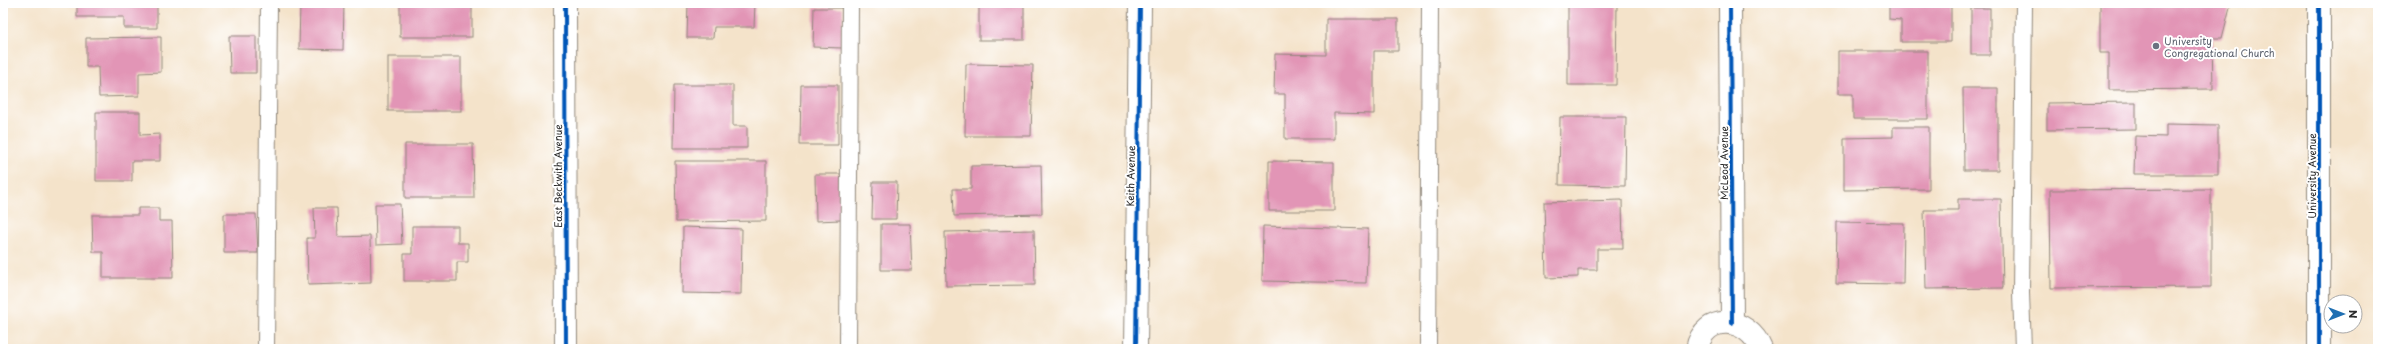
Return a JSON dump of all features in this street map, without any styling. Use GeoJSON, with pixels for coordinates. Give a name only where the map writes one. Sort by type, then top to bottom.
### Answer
{"type":"FeatureCollection","features":[{"type":"Feature","properties":{"kind":"street","name":"East Beckwith Avenue"},"geometry":{"type":"LineString","coordinates":[[565,3],[566,349]]}},
{"type":"Feature","properties":{"kind":"street","name":"Keith Avenue"},"geometry":{"type":"LineString","coordinates":[[1136,349],[1140,3]]}},
{"type":"Feature","properties":{"kind":"street","name":"McLeod Avenue"},"geometry":{"type":"LineString","coordinates":[[1730,3],[1732,323]]}},
{"type":"Feature","properties":{"kind":"street","name":"University Avenue"},"geometry":{"type":"LineString","coordinates":[[2319,3],[2319,349]]}},
{"type":"Feature","properties":{"kind":"street"},"geometry":{"type":"LineString","coordinates":[[1697,349],[1704,334],[1712,327],[1721,323],[1732,323],[1750,331],[1761,349]]}},
{"type":"Feature","properties":{"kind":"lane"},"geometry":{"type":"LineString","coordinates":[[266,349],[269,3]]}},
{"type":"Feature","properties":{"kind":"lane"},"geometry":{"type":"LineString","coordinates":[[848,349],[850,3]]}},
{"type":"Feature","properties":{"kind":"lane"},"geometry":{"type":"LineString","coordinates":[[1428,349],[1430,3]]}},
{"type":"Feature","properties":{"kind":"lane"},"geometry":{"type":"LineString","coordinates":[[2023,349],[2021,294],[2024,3]]}},
{"type":"Feature","properties":{"kind":"building"},"geometry":{"type":"Polygon","coordinates":[[[77,3],[157,3],[157,28],[124,28],[124,17],[77,17],[77,3]]]}},
{"type":"Feature","properties":{"kind":"building"},"geometry":{"type":"Polygon","coordinates":[[[300,3],[344,3],[343,50],[299,49],[300,3]]]}},
{"type":"Feature","properties":{"kind":"building"},"geometry":{"type":"Polygon","coordinates":[[[400,3],[472,3],[472,37],[400,37],[400,3]]]}},
{"type":"Feature","properties":{"kind":"building"},"geometry":{"type":"Polygon","coordinates":[[[688,3],[755,3],[754,27],[714,27],[713,38],[687,38],[688,3]]]}},
{"type":"Feature","properties":{"kind":"building"},"geometry":{"type":"Polygon","coordinates":[[[979,3],[1024,3],[1024,40],[979,40],[979,3]]]}},
{"type":"Feature","properties":{"kind":"building"},"geometry":{"type":"Polygon","coordinates":[[[1568,3],[1617,3],[1616,85],[1568,85],[1568,3]]]}},
{"type":"Feature","properties":{"kind":"building"},"geometry":{"type":"Polygon","coordinates":[[[1889,3],[1951,3],[1951,42],[1901,42],[1901,20],[1889,19],[1889,3]]]}},
{"type":"Feature","properties":{"kind":"building","name":"University Congregational Church"},"geometry":{"type":"Polygon","coordinates":[[[2100,3],[2231,3],[2222,38],[2212,38],[2213,89],[2109,90],[2109,53],[2100,53],[2100,3]]]}},
{"type":"Feature","properties":{"kind":"building"},"geometry":{"type":"Polygon","coordinates":[[[814,8],[843,8],[842,48],[813,47],[814,8]]]}},
{"type":"Feature","properties":{"kind":"building"},"geometry":{"type":"Polygon","coordinates":[[[1971,8],[1990,8],[1990,55],[1971,55],[1971,8]]]}},
{"type":"Feature","properties":{"kind":"building"},"geometry":{"type":"Polygon","coordinates":[[[1326,19],[1398,19],[1398,51],[1374,51],[1374,114],[1334,113],[1334,139],[1285,139],[1285,94],[1274,94],[1275,54],[1326,55],[1326,19]]]}},
{"type":"Feature","properties":{"kind":"building"},"geometry":{"type":"Polygon","coordinates":[[[229,36],[256,36],[256,73],[230,73],[229,36]]]}},
{"type":"Feature","properties":{"kind":"building"},"geometry":{"type":"Polygon","coordinates":[[[161,37],[161,72],[139,73],[139,96],[99,97],[98,67],[86,67],[86,38],[161,37]]]}},
{"type":"Feature","properties":{"kind":"building"},"geometry":{"type":"Polygon","coordinates":[[[1838,51],[1928,51],[1928,119],[1853,119],[1853,94],[1838,94],[1838,51]]]}},
{"type":"Feature","properties":{"kind":"building"},"geometry":{"type":"Polygon","coordinates":[[[388,57],[461,57],[461,111],[388,111],[388,57]]]}},
{"type":"Feature","properties":{"kind":"building"},"geometry":{"type":"Polygon","coordinates":[[[966,64],[1033,65],[1031,136],[965,136],[966,64]]]}},
{"type":"Feature","properties":{"kind":"building"},"geometry":{"type":"Polygon","coordinates":[[[674,85],[733,85],[733,126],[747,126],[747,148],[673,148],[674,85]]]}},
{"type":"Feature","properties":{"kind":"building"},"geometry":{"type":"Polygon","coordinates":[[[801,85],[838,85],[838,145],[800,145],[801,85]]]}},
{"type":"Feature","properties":{"kind":"building"},"geometry":{"type":"Polygon","coordinates":[[[1963,88],[1998,88],[1998,170],[1964,170],[1963,88]]]}},
{"type":"Feature","properties":{"kind":"building"},"geometry":{"type":"Polygon","coordinates":[[[2136,102],[2136,129],[2047,130],[2047,103],[2136,102]]]}},
{"type":"Feature","properties":{"kind":"building"},"geometry":{"type":"Polygon","coordinates":[[[96,112],[140,112],[140,135],[160,134],[160,161],[132,161],[132,181],[96,181],[96,112]]]}},
{"type":"Feature","properties":{"kind":"building"},"geometry":{"type":"Polygon","coordinates":[[[1560,117],[1626,117],[1625,186],[1559,185],[1560,117]]]}},
{"type":"Feature","properties":{"kind":"building"},"geometry":{"type":"Polygon","coordinates":[[[2166,124],[2218,125],[2218,174],[2134,174],[2135,136],[2166,137],[2166,124]]]}},
{"type":"Feature","properties":{"kind":"building"},"geometry":{"type":"Polygon","coordinates":[[[1893,127],[1929,127],[1929,189],[1844,190],[1844,138],[1893,137],[1893,127]]]}},
{"type":"Feature","properties":{"kind":"building"},"geometry":{"type":"Polygon","coordinates":[[[405,144],[473,144],[474,198],[405,198],[405,144]]]}},
{"type":"Feature","properties":{"kind":"building"},"geometry":{"type":"Polygon","coordinates":[[[675,161],[766,161],[766,221],[676,222],[675,161]]]}},
{"type":"Feature","properties":{"kind":"building"},"geometry":{"type":"Polygon","coordinates":[[[1269,161],[1334,162],[1334,211],[1269,211],[1269,161]]]}},
{"type":"Feature","properties":{"kind":"building"},"geometry":{"type":"Polygon","coordinates":[[[1041,165],[1042,214],[954,216],[953,189],[971,189],[971,166],[1041,165]]]}},
{"type":"Feature","properties":{"kind":"building"},"geometry":{"type":"Polygon","coordinates":[[[815,174],[841,174],[841,220],[816,221],[815,174]]]}},
{"type":"Feature","properties":{"kind":"building"},"geometry":{"type":"Polygon","coordinates":[[[873,182],[897,182],[896,219],[872,219],[873,182]]]}},
{"type":"Feature","properties":{"kind":"building"},"geometry":{"type":"Polygon","coordinates":[[[2211,189],[2211,287],[2051,288],[2050,190],[2211,189]]]}},
{"type":"Feature","properties":{"kind":"building"},"geometry":{"type":"Polygon","coordinates":[[[1958,199],[2001,199],[2003,288],[1926,289],[1924,210],[1958,210],[1958,199]]]}},
{"type":"Feature","properties":{"kind":"building"},"geometry":{"type":"Polygon","coordinates":[[[1622,200],[1623,249],[1597,249],[1597,270],[1578,270],[1578,277],[1546,278],[1544,202],[1622,200]]]}},
{"type":"Feature","properties":{"kind":"building"},"geometry":{"type":"Polygon","coordinates":[[[375,204],[400,204],[402,244],[376,245],[375,204]]]}},
{"type":"Feature","properties":{"kind":"building"},"geometry":{"type":"Polygon","coordinates":[[[138,208],[159,208],[159,221],[172,221],[173,278],[103,278],[103,252],[93,252],[92,215],[138,215],[138,208]]]}},
{"type":"Feature","properties":{"kind":"building"},"geometry":{"type":"Polygon","coordinates":[[[314,208],[337,208],[338,237],[370,236],[371,283],[308,285],[307,238],[315,238],[314,208]]]}},
{"type":"Feature","properties":{"kind":"building"},"geometry":{"type":"Polygon","coordinates":[[[224,214],[256,214],[258,253],[224,253],[224,214]]]}},
{"type":"Feature","properties":{"kind":"building"},"geometry":{"type":"Polygon","coordinates":[[[1837,222],[1904,223],[1903,284],[1836,283],[1837,222]]]}},
{"type":"Feature","properties":{"kind":"building"},"geometry":{"type":"Polygon","coordinates":[[[881,224],[910,224],[912,270],[881,270],[881,224]]]}},
{"type":"Feature","properties":{"kind":"building"},"geometry":{"type":"Polygon","coordinates":[[[412,226],[458,226],[458,243],[468,243],[468,262],[457,262],[457,281],[404,281],[404,254],[412,254],[412,226]]]}},
{"type":"Feature","properties":{"kind":"building"},"geometry":{"type":"Polygon","coordinates":[[[1263,226],[1368,229],[1366,283],[1262,281],[1263,226]]]}},
{"type":"Feature","properties":{"kind":"building"},"geometry":{"type":"Polygon","coordinates":[[[683,227],[742,229],[741,294],[682,293],[683,227]]]}},
{"type":"Feature","properties":{"kind":"building"},"geometry":{"type":"Polygon","coordinates":[[[1034,230],[1035,285],[946,286],[945,232],[1034,230]]]}},
{"type":"Feature","properties":{"kind":"cycle path"},"geometry":{"type":"LineString","coordinates":[[565,3],[566,349]]}},
{"type":"Feature","properties":{"kind":"cycle path"},"geometry":{"type":"LineString","coordinates":[[1136,349],[1140,3]]}},
{"type":"Feature","properties":{"kind":"cycle path"},"geometry":{"type":"LineString","coordinates":[[1730,3],[1732,323]]}},
{"type":"Feature","properties":{"kind":"cycle path"},"geometry":{"type":"LineString","coordinates":[[2319,3],[2319,349]]}},
{"type":"Feature","properties":{"kind":"place","name":"University Congregational Church"},"geometry":{"type":"Point","coordinates":[2156,46]}}]}
